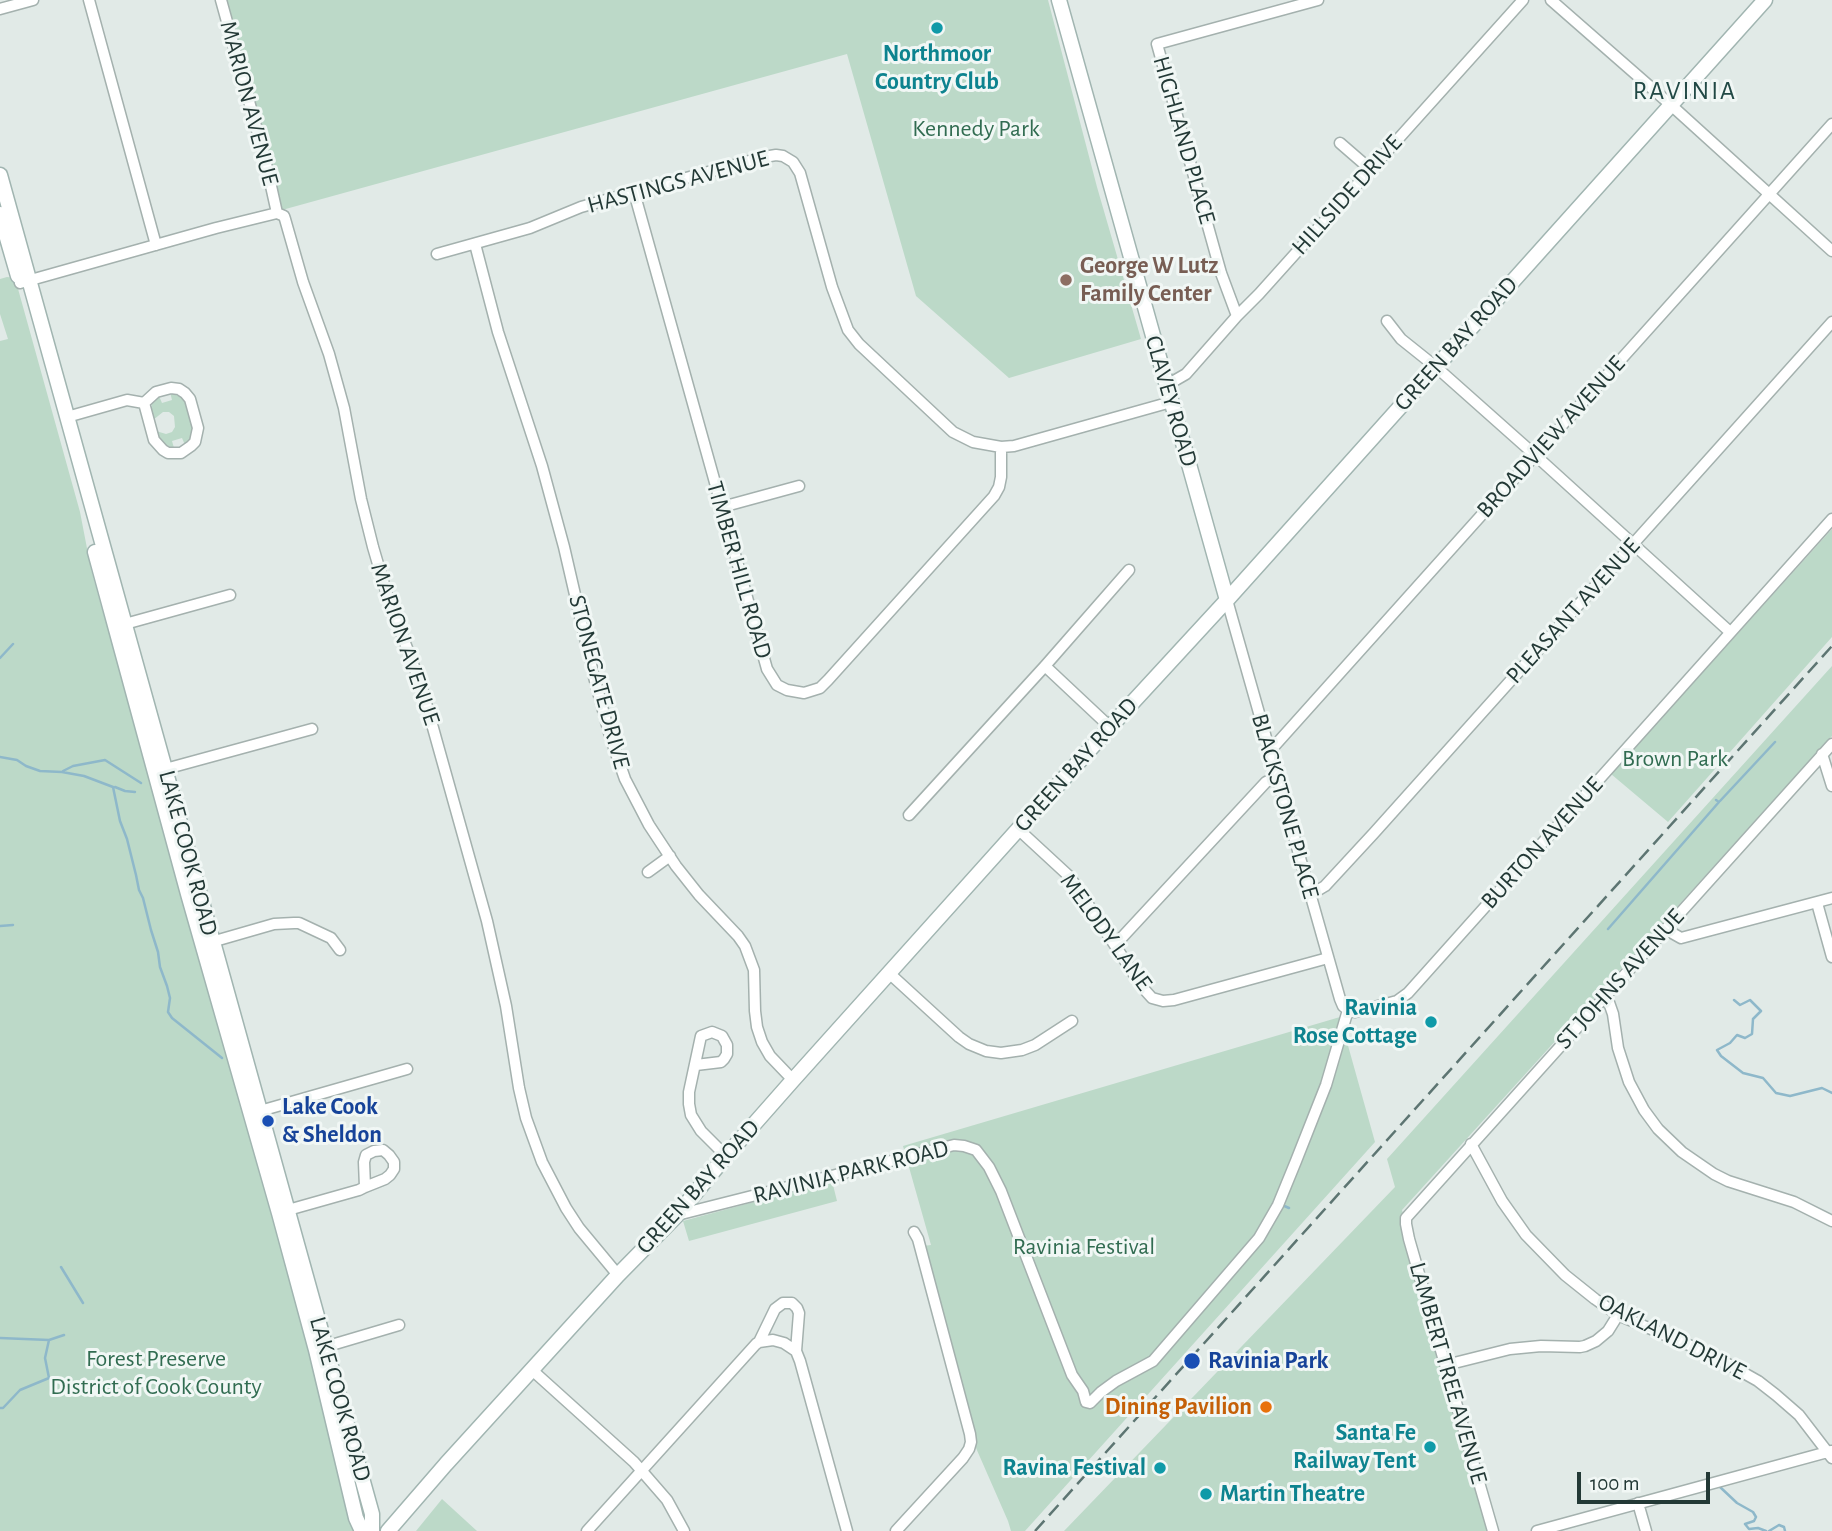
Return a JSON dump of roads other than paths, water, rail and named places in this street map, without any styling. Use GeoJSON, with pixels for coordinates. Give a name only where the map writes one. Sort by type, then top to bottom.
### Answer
{"type":"FeatureCollection","features":[{"type":"Feature","properties":{"kind":"main road","name":"CLAVEY ROAD"},"geometry":{"type":"LineString","coordinates":[[1059,0],[1227,600]]}},
{"type":"Feature","properties":{"kind":"main road","name":"GREEN BAY ROAD"},"geometry":{"type":"LineString","coordinates":[[388,1531],[618,1275],[677,1215],[793,1080],[1765,0]]}},
{"type":"Feature","properties":{"kind":"main road","name":"LAKE COOK ROAD"},"geometry":{"type":"LineString","coordinates":[[0,175],[24,282],[321,1349],[372,1514],[372,1531]]}},
{"type":"Feature","properties":{"kind":"main road","name":"LAKE COOK ROAD"},"geometry":{"type":"LineString","coordinates":[[0,214],[67,417],[125,624],[161,771]]}},
{"type":"Feature","properties":{"kind":"main road","name":"LAKE COOK ROAD"},"geometry":{"type":"LineString","coordinates":[[321,1349],[356,1518],[362,1531]]}},
{"type":"Feature","properties":{"kind":"street"},"geometry":{"type":"LineString","coordinates":[[0,9],[33,0]]}},
{"type":"Feature","properties":{"kind":"street"},"geometry":{"type":"LineString","coordinates":[[89,0],[156,245]]}},
{"type":"Feature","properties":{"kind":"street","name":"MARION AVENUE"},"geometry":{"type":"LineString","coordinates":[[222,0],[277,213],[284,215],[344,408],[373,547],[388,598],[422,685],[487,920],[526,1118],[542,1162],[566,1208],[618,1275]]}},
{"type":"Feature","properties":{"kind":"street","name":"HIGHLAND PLACE"},"geometry":{"type":"LineString","coordinates":[[1237,316],[1222,273],[1157,44],[1318,0]]}},
{"type":"Feature","properties":{"kind":"street","name":"HILLSIDE DRIVE"},"geometry":{"type":"LineString","coordinates":[[1167,385],[1186,374],[1522,0]]}},
{"type":"Feature","properties":{"kind":"street"},"geometry":{"type":"LineString","coordinates":[[1551,0],[1832,251]]}},
{"type":"Feature","properties":{"kind":"street","name":"BROADVIEW AVENUE"},"geometry":{"type":"LineString","coordinates":[[1270,751],[1832,124]]}},
{"type":"Feature","properties":{"kind":"street"},"geometry":{"type":"LineString","coordinates":[[1340,143],[1370,169]]}},
{"type":"Feature","properties":{"kind":"street","name":"HASTINGS AVENUE"},"geometry":{"type":"LineString","coordinates":[[437,254],[530,229],[581,207],[776,155],[788,158],[800,173],[842,320],[848,330],[859,344],[953,432],[973,442],[1001,447],[1014,446],[1171,402]]}},
{"type":"Feature","properties":{"kind":"street","name":"TIMBER HILL ROAD"},"geometry":{"type":"LineString","coordinates":[[634,192],[767,669],[778,685],[797,693],[810,692],[820,688],[828,680],[994,496],[1001,477],[1001,447]]}},
{"type":"Feature","properties":{"kind":"street"},"geometry":{"type":"LineString","coordinates":[[24,282],[277,213]]}},
{"type":"Feature","properties":{"kind":"street","name":"STONEGATE DRIVE"},"geometry":{"type":"LineString","coordinates":[[475,244],[498,332],[552,500],[594,677],[625,779],[649,825],[670,856],[699,895],[745,946],[754,970],[755,1011],[762,1042],[770,1056],[793,1080]]}},
{"type":"Feature","properties":{"kind":"street"},"geometry":{"type":"LineString","coordinates":[[1387,321],[1401,339],[1535,455],[1730,632]]}},
{"type":"Feature","properties":{"kind":"street","name":"PLEASANT AVENUE"},"geometry":{"type":"LineString","coordinates":[[1310,895],[1334,878],[1832,322]]}},
{"type":"Feature","properties":{"kind":"street"},"geometry":{"type":"LineString","coordinates":[[179,388],[193,408],[198,428],[195,442],[181,453],[163,450],[154,440],[144,403],[156,392],[179,388]]}},
{"type":"Feature","properties":{"kind":"street"},"geometry":{"type":"LineString","coordinates":[[67,417],[127,400],[144,403]]}},
{"type":"Feature","properties":{"kind":"street"},"geometry":{"type":"LineString","coordinates":[[722,507],[799,486]]}},
{"type":"Feature","properties":{"kind":"street","name":"BURTON AVENUE"},"geometry":{"type":"LineString","coordinates":[[1348,1010],[1355,1012],[1397,1001],[1408,993],[1832,519]]}},
{"type":"Feature","properties":{"kind":"street"},"geometry":{"type":"LineString","coordinates":[[909,815],[1129,570]]}},
{"type":"Feature","properties":{"kind":"street"},"geometry":{"type":"LineString","coordinates":[[125,624],[230,595]]}},
{"type":"Feature","properties":{"kind":"street","name":"BLACKSTONE PLACE"},"geometry":{"type":"LineString","coordinates":[[1227,600],[1340,999],[1348,1010]]}},
{"type":"Feature","properties":{"kind":"street"},"geometry":{"type":"LineString","coordinates":[[1045,666],[1110,727]]}},
{"type":"Feature","properties":{"kind":"street"},"geometry":{"type":"LineString","coordinates":[[161,771],[312,729]]}},
{"type":"Feature","properties":{"kind":"street","name":"ST JOHNS AVENUE"},"geometry":{"type":"LineString","coordinates":[[1408,1215],[1832,744]]}},
{"type":"Feature","properties":{"kind":"street"},"geometry":{"type":"LineString","coordinates":[[1822,754],[1832,786]]}},
{"type":"Feature","properties":{"kind":"street"},"geometry":{"type":"LineString","coordinates":[[1115,945],[1266,782],[1277,777]]}},
{"type":"Feature","properties":{"kind":"street","name":"MELODY LANE"},"geometry":{"type":"LineString","coordinates":[[1018,829],[1070,877],[1152,998],[1174,1000],[1328,958]]}},
{"type":"Feature","properties":{"kind":"street"},"geometry":{"type":"LineString","coordinates":[[648,872],[670,856]]}},
{"type":"Feature","properties":{"kind":"street"},"geometry":{"type":"LineString","coordinates":[[1665,929],[1681,938],[1832,898]]}},
{"type":"Feature","properties":{"kind":"street"},"geometry":{"type":"LineString","coordinates":[[1817,903],[1832,957]]}},
{"type":"Feature","properties":{"kind":"street"},"geometry":{"type":"LineString","coordinates":[[207,944],[274,924],[299,923],[331,938],[340,950]]}},
{"type":"Feature","properties":{"kind":"street"},"geometry":{"type":"LineString","coordinates":[[889,973],[960,1037],[986,1051],[1000,1053],[1022,1050],[1035,1045],[1072,1021]]}},
{"type":"Feature","properties":{"kind":"street"},"geometry":{"type":"LineString","coordinates":[[1606,994],[1629,1082],[1658,1129],[1682,1153],[1714,1174],[1794,1202],[1832,1222]]}},
{"type":"Feature","properties":{"kind":"street","name":"RAVINIA PARK ROAD"},"geometry":{"type":"LineString","coordinates":[[677,1215],[954,1145],[976,1150],[989,1167],[1001,1191],[1072,1375],[1083,1391],[1086,1402],[1090,1403],[1115,1381],[1153,1361],[1258,1238],[1278,1205],[1326,1085],[1348,1010]]}},
{"type":"Feature","properties":{"kind":"street"},"geometry":{"type":"LineString","coordinates":[[696,1065],[689,1092],[691,1115],[701,1132],[726,1156]]}},
{"type":"Feature","properties":{"kind":"street"},"geometry":{"type":"LineString","coordinates":[[255,1112],[407,1069]]}},
{"type":"Feature","properties":{"kind":"street","name":"OAKLAND DRIVE"},"geometry":{"type":"LineString","coordinates":[[1471,1144],[1502,1201],[1526,1235],[1565,1275],[1618,1315],[1710,1354],[1758,1381],[1799,1415],[1830,1453]]}},
{"type":"Feature","properties":{"kind":"street"},"geometry":{"type":"LineString","coordinates":[[283,1212],[365,1187]]}},
{"type":"Feature","properties":{"kind":"street","name":"LAMBERT TREE AVENUE"},"geometry":{"type":"LineString","coordinates":[[1408,1215],[1406,1223],[1409,1239],[1493,1531]]}},
{"type":"Feature","properties":{"kind":"street"},"geometry":{"type":"LineString","coordinates":[[896,1531],[963,1458],[971,1442],[914,1232]]}},
{"type":"Feature","properties":{"kind":"street"},"geometry":{"type":"LineString","coordinates":[[587,1531],[759,1342],[775,1309],[782,1303],[792,1303],[799,1313],[796,1351],[847,1531]]}},
{"type":"Feature","properties":{"kind":"street"},"geometry":{"type":"LineString","coordinates":[[1446,1365],[1510,1349],[1586,1346],[1608,1331],[1618,1315]]}},
{"type":"Feature","properties":{"kind":"street"},"geometry":{"type":"LineString","coordinates":[[321,1349],[399,1325]]}},
{"type":"Feature","properties":{"kind":"street"},"geometry":{"type":"LineString","coordinates":[[759,1342],[773,1340],[796,1351]]}},
{"type":"Feature","properties":{"kind":"street"},"geometry":{"type":"LineString","coordinates":[[532,1370],[641,1470],[667,1500],[684,1531]]}},
{"type":"Feature","properties":{"kind":"street"},"geometry":{"type":"LineString","coordinates":[[1537,1531],[1830,1453]]}},
{"type":"Feature","properties":{"kind":"street"},"geometry":{"type":"LineString","coordinates":[[1638,1503],[1646,1531]]}},
{"type":"Feature","properties":{"kind":"waterway"},"geometry":{"type":"LineString","coordinates":[[0,658],[13,644]]}},
{"type":"Feature","properties":{"kind":"waterway"},"geometry":{"type":"LineString","coordinates":[[1720,801],[1775,742]]}},
{"type":"Feature","properties":{"kind":"waterway"},"geometry":{"type":"LineString","coordinates":[[0,757],[17,760],[40,771],[84,776],[113,787],[120,821],[170,998],[168,1012],[222,1058]]}},
{"type":"Feature","properties":{"kind":"waterway"},"geometry":{"type":"LineString","coordinates":[[63,771],[73,766],[105,760],[141,783]]}},
{"type":"Feature","properties":{"kind":"waterway"},"geometry":{"type":"LineString","coordinates":[[115,787],[135,792]]}},
{"type":"Feature","properties":{"kind":"waterway"},"geometry":{"type":"LineString","coordinates":[[1608,929],[1719,802],[1716,800]]}},
{"type":"Feature","properties":{"kind":"waterway"},"geometry":{"type":"LineString","coordinates":[[0,926],[13,925]]}},
{"type":"Feature","properties":{"kind":"waterway"},"geometry":{"type":"LineString","coordinates":[[1734,1000],[1740,1005],[1750,1000],[1761,1011],[1753,1019],[1752,1034],[1745,1038],[1737,1035],[1730,1043],[1717,1050],[1721,1056],[1743,1073],[1763,1078],[1776,1093],[1790,1096],[1822,1088],[1832,1093]]}},
{"type":"Feature","properties":{"kind":"waterway"},"geometry":{"type":"LineString","coordinates":[[1282,1205],[1289,1208]]}},
{"type":"Feature","properties":{"kind":"waterway"},"geometry":{"type":"LineString","coordinates":[[61,1267],[83,1303]]}},
{"type":"Feature","properties":{"kind":"waterway"},"geometry":{"type":"LineString","coordinates":[[0,1408],[20,1390],[49,1378],[45,1358],[49,1340],[64,1335]]}},
{"type":"Feature","properties":{"kind":"waterway"},"geometry":{"type":"LineString","coordinates":[[0,1338],[49,1340]]}},
{"type":"Feature","properties":{"kind":"waterway"},"geometry":{"type":"LineString","coordinates":[[1720,1487],[1737,1503],[1753,1512],[1756,1517],[1754,1521],[1745,1524],[1749,1529],[1766,1531]]}},
{"type":"Feature","properties":{"kind":"waterway"},"geometry":{"type":"LineString","coordinates":[[1769,1531],[1779,1525],[1784,1527],[1785,1531]]}},
{"type":"Feature","properties":{"kind":"railway"},"geometry":{"type":"LineString","coordinates":[[1035,1531],[1832,646]]}},
{"type":"Feature","properties":{"kind":"place","name":"Northmoor Country Club"},"geometry":{"type":"Point","coordinates":[937,28]}},
{"type":"Feature","properties":{"kind":"place","name":"George W Lutz Family Center"},"geometry":{"type":"Point","coordinates":[1066,280]}},
{"type":"Feature","properties":{"kind":"place","name":"Ravinia Rose Cottage"},"geometry":{"type":"Point","coordinates":[1431,1022]}},
{"type":"Feature","properties":{"kind":"place","name":"Lake Cook & Sheldon"},"geometry":{"type":"Point","coordinates":[268,1121]}},
{"type":"Feature","properties":{"kind":"place","name":"Ravinia Park"},"geometry":{"type":"Point","coordinates":[1192,1361]}},
{"type":"Feature","properties":{"kind":"place","name":"Dining Pavilion"},"geometry":{"type":"Point","coordinates":[1266,1407]}},
{"type":"Feature","properties":{"kind":"place","name":"Santa Fe Railway Tent"},"geometry":{"type":"Point","coordinates":[1430,1447]}},
{"type":"Feature","properties":{"kind":"place","name":"Ravina Festival"},"geometry":{"type":"Point","coordinates":[1160,1468]}},
{"type":"Feature","properties":{"kind":"place","name":"Martin Theatre"},"geometry":{"type":"Point","coordinates":[1206,1494]}},
{"type":"Feature","properties":{"kind":"district","name":"RAVINIA"},"geometry":{"type":"Point","coordinates":[1685,91]}},
{"type":"Feature","properties":{"kind":"park label","name":"Kennedy Park"},"geometry":{"type":"Point","coordinates":[976,129]}},
{"type":"Feature","properties":{"kind":"park label","name":"Brown Park"},"geometry":{"type":"Point","coordinates":[1675,759]}},
{"type":"Feature","properties":{"kind":"park label","name":"Ravinia Festival"},"geometry":{"type":"Point","coordinates":[1084,1247]}},
{"type":"Feature","properties":{"kind":"park label","name":"Forest Preserve District of Cook County"},"geometry":{"type":"Point","coordinates":[156,1373]}}]}
